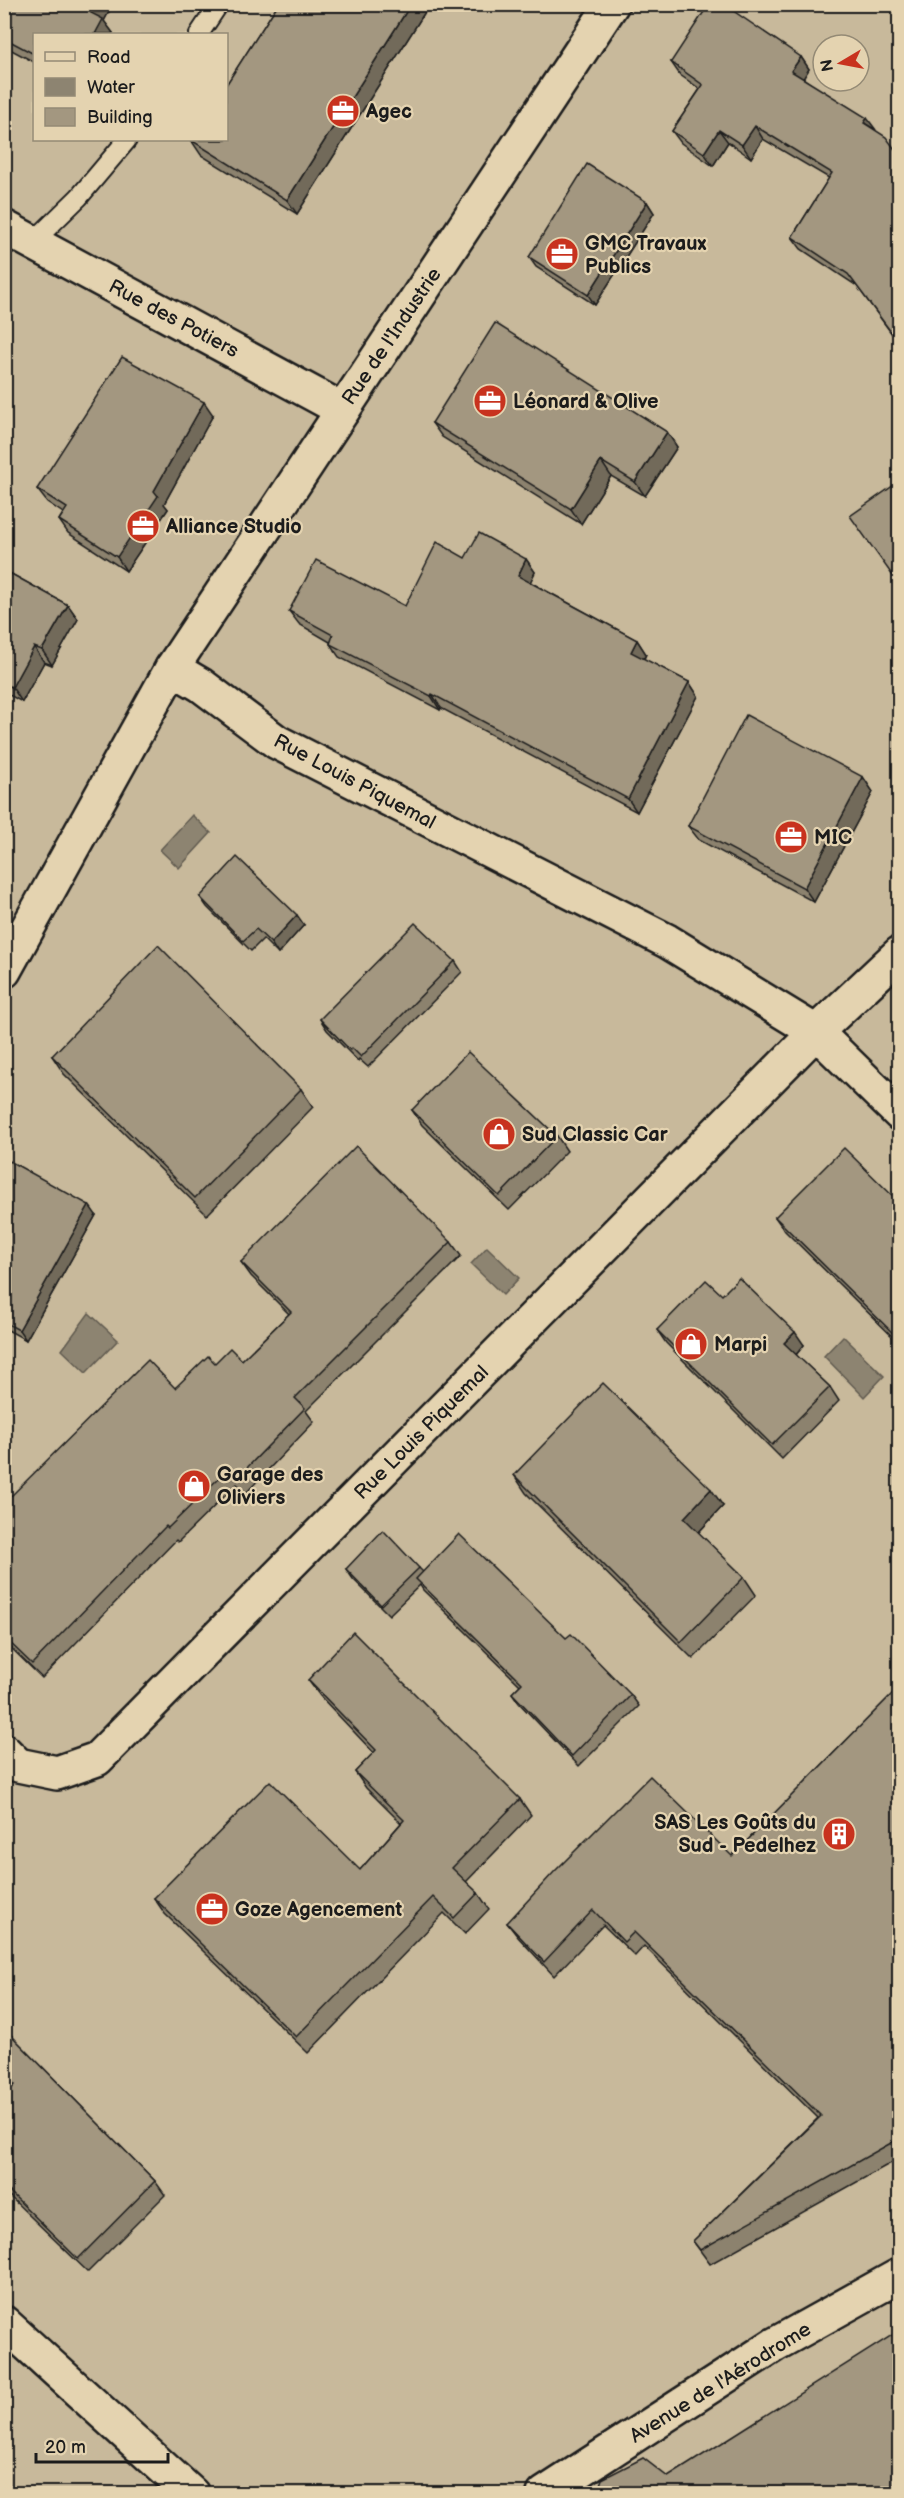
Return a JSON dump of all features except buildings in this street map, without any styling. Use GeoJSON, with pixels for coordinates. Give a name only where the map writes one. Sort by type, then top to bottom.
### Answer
{"type":"FeatureCollection","features":[{"type":"Feature","properties":{"kind":"street","name":"Rue de l'Industrie"},"geometry":{"type":"LineString","coordinates":[[172,668],[612,4]]}},
{"type":"Feature","properties":{"kind":"street","name":"Rue des Potiers"},"geometry":{"type":"LineString","coordinates":[[4,226],[342,410]]}},
{"type":"Feature","properties":{"kind":"street"},"geometry":{"type":"LineString","coordinates":[[4,970],[172,668]]}},
{"type":"Feature","properties":{"kind":"street","name":"Rue Louis Piquemal"},"geometry":{"type":"LineString","coordinates":[[172,668],[201,685],[277,742],[666,941],[816,1032],[900,1114]]}},
{"type":"Feature","properties":{"kind":"street"},"geometry":{"type":"LineString","coordinates":[[816,1032],[900,952]]}},
{"type":"Feature","properties":{"kind":"street","name":"Rue Louis Piquemal"},"geometry":{"type":"LineString","coordinates":[[4,1751],[18,1765],[57,1773],[97,1759],[816,1032]]}},
{"type":"Feature","properties":{"kind":"street","name":"Avenue de l'Aérodrome"},"geometry":{"type":"LineString","coordinates":[[544,2493],[774,2345],[900,2275]]}},
{"type":"Feature","properties":{"kind":"street"},"geometry":{"type":"LineString","coordinates":[[4,2323],[192,2493]]}},
{"type":"Feature","properties":{"kind":"lane"},"geometry":{"type":"LineString","coordinates":[[200,33],[219,4]]}},
{"type":"Feature","properties":{"kind":"lane"},"geometry":{"type":"LineString","coordinates":[[33,242],[79,197],[126,141]]}},
{"type":"Feature","properties":{"kind":"shaded area"},"geometry":{"type":"Polygon","coordinates":[[[5,5],[899,5],[899,2493],[5,2493],[5,5]]]}},
{"type":"Feature","properties":{"kind":"water"},"geometry":{"type":"Polygon","coordinates":[[[192,815],[211,833],[179,868],[160,850],[192,815]]]}},
{"type":"Feature","properties":{"kind":"water"},"geometry":{"type":"Polygon","coordinates":[[[487,1247],[519,1278],[503,1295],[471,1264],[487,1247]]]}},
{"type":"Feature","properties":{"kind":"water"},"geometry":{"type":"Polygon","coordinates":[[[89,1313],[118,1340],[86,1373],[62,1350],[89,1313]]]}},
{"type":"Feature","properties":{"kind":"water"},"geometry":{"type":"Polygon","coordinates":[[[843,1336],[884,1376],[864,1397],[824,1356],[843,1336]]]}},
{"type":"Feature","properties":{"kind":"place","name":"Agec"},"geometry":{"type":"Point","coordinates":[343,111]}},
{"type":"Feature","properties":{"kind":"place","name":"GMC Travaux Publics"},"geometry":{"type":"Point","coordinates":[562,254]}},
{"type":"Feature","properties":{"kind":"place","name":"Léonard & Olive"},"geometry":{"type":"Point","coordinates":[490,401]}},
{"type":"Feature","properties":{"kind":"place","name":"Alliance Studio"},"geometry":{"type":"Point","coordinates":[143,526]}},
{"type":"Feature","properties":{"kind":"place","name":"MIC"},"geometry":{"type":"Point","coordinates":[791,837]}},
{"type":"Feature","properties":{"kind":"place","name":"Sud Classic Car"},"geometry":{"type":"Point","coordinates":[499,1134]}},
{"type":"Feature","properties":{"kind":"place","name":"Marpi"},"geometry":{"type":"Point","coordinates":[691,1344]}},
{"type":"Feature","properties":{"kind":"place","name":"Garage des Oliviers"},"geometry":{"type":"Point","coordinates":[194,1486]}},
{"type":"Feature","properties":{"kind":"place","name":"SAS Les Goûts du Sud - Pedelhez"},"geometry":{"type":"Point","coordinates":[839,1834]}},
{"type":"Feature","properties":{"kind":"place","name":"Goze Agencement"},"geometry":{"type":"Point","coordinates":[212,1909]}}]}
